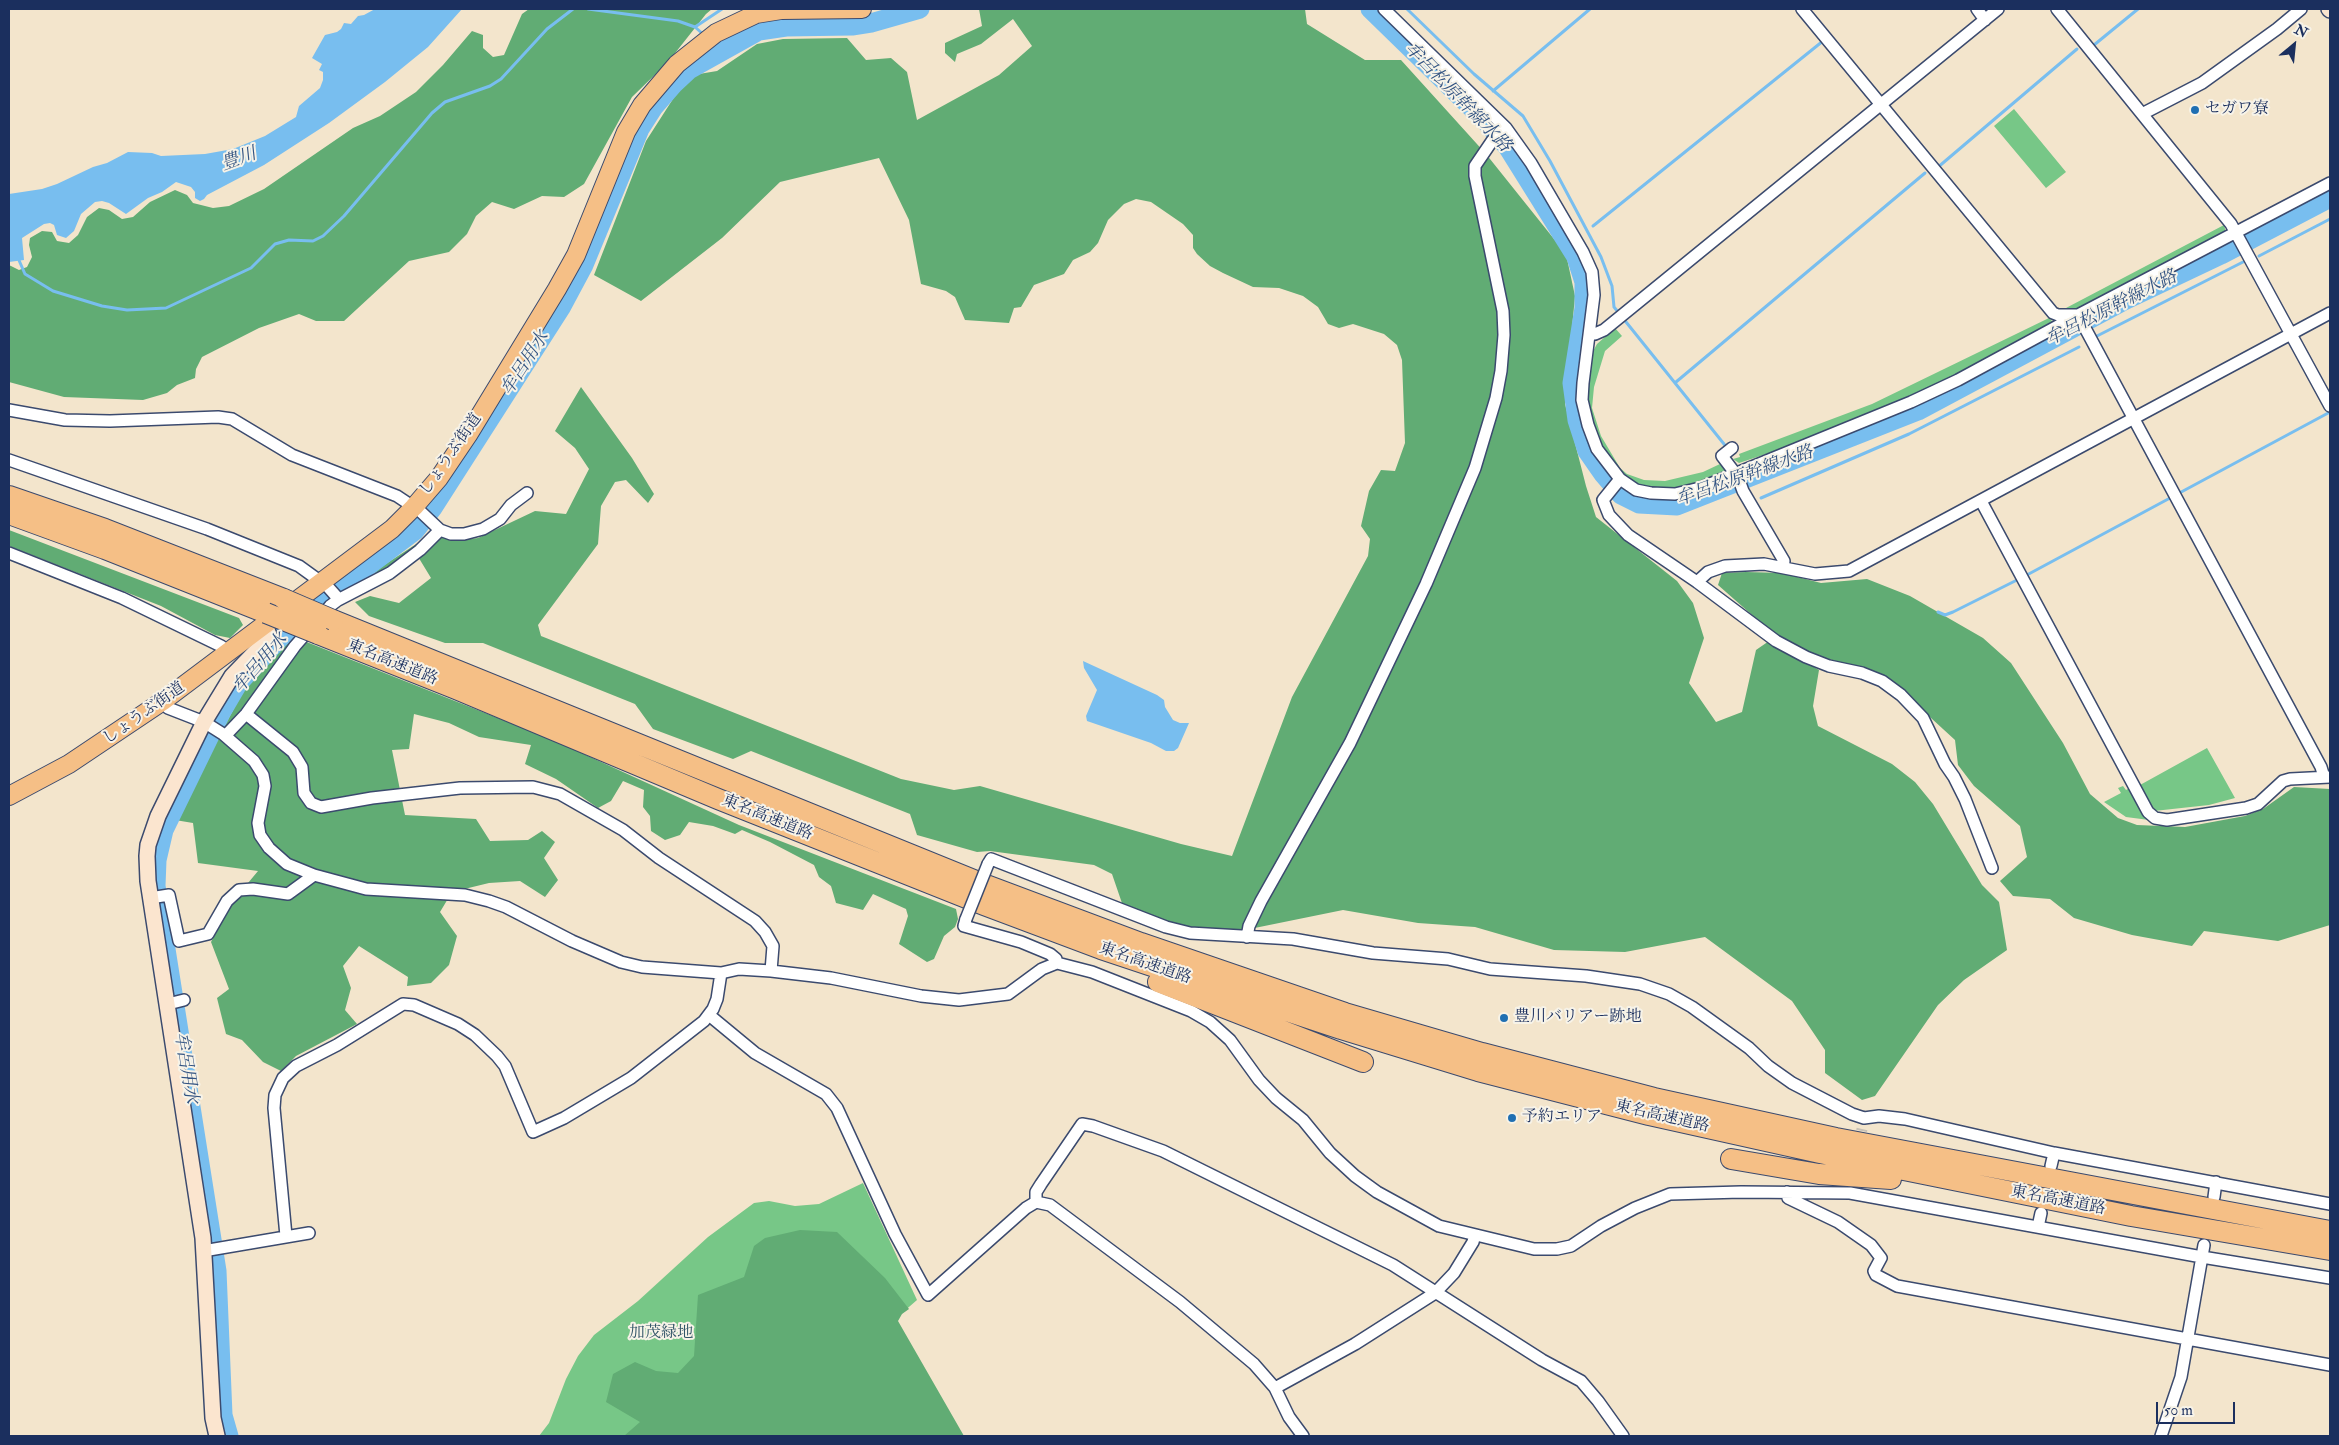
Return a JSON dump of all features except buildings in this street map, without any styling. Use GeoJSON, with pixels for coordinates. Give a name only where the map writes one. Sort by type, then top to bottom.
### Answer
{"type":"FeatureCollection","features":[{"type":"Feature","properties":{"kind":"highway","name":"東名高速道路"},"geometry":{"type":"LineString","coordinates":[[9,496],[105,529],[284,599],[981,883],[1150,946],[1345,1013],[1482,1053],[1654,1098],[1816,1134],[2055,1181],[2330,1231]]}},
{"type":"Feature","properties":{"kind":"highway","name":"東名高速道路"},"geometry":{"type":"LineString","coordinates":[[9,514],[105,549],[265,619],[318,634],[465,692],[727,803],[1063,934],[1231,994],[1478,1071],[1649,1115],[2131,1216],[2330,1250]]}},
{"type":"Feature","properties":{"kind":"highway"},"geometry":{"type":"LineString","coordinates":[[1063,934],[1136,974],[1363,1062]]}},
{"type":"Feature","properties":{"kind":"highway"},"geometry":{"type":"LineString","coordinates":[[1730,1159],[1819,1174],[1971,1184]]}},
{"type":"Feature","properties":{"kind":"main road","name":"しょうぶ街道"},"geometry":{"type":"LineString","coordinates":[[9,796],[69,764],[163,701],[229,652],[265,619],[331,591],[392,529],[418,510],[468,435],[557,289],[576,255],[623,140],[642,105],[666,76],[716,33],[756,14],[781,10],[862,9]]}},
{"type":"Feature","properties":{"kind":"street"},"geometry":{"type":"LineString","coordinates":[[1384,9],[1504,130],[1531,163],[1583,252],[1592,272],[1594,295],[1582,383],[1582,400],[1588,425],[1598,449],[1619,481],[1636,490],[1651,493],[1674,494],[1700,488],[1736,475],[1958,380],[2330,183]]}},
{"type":"Feature","properties":{"kind":"street"},"geometry":{"type":"LineString","coordinates":[[1802,9],[2053,313],[2078,316]]}},
{"type":"Feature","properties":{"kind":"street"},"geometry":{"type":"LineString","coordinates":[[1976,9],[1984,20]]}},
{"type":"Feature","properties":{"kind":"street"},"geometry":{"type":"LineString","coordinates":[[1590,334],[1604,330],[1998,9]]}},
{"type":"Feature","properties":{"kind":"street"},"geometry":{"type":"LineString","coordinates":[[2057,9],[2236,233],[2330,406]]}},
{"type":"Feature","properties":{"kind":"street"},"geometry":{"type":"LineString","coordinates":[[2142,114],[2202,83],[2301,9]]}},
{"type":"Feature","properties":{"kind":"street"},"geometry":{"type":"LineString","coordinates":[[1247,937],[1249,926],[1261,902],[1350,743],[1426,584],[1476,468],[1496,398],[1501,371],[1504,335],[1503,311],[1475,176],[1475,166],[1492,141],[1504,130]]}},
{"type":"Feature","properties":{"kind":"street"},"geometry":{"type":"LineString","coordinates":[[1697,582],[1708,572],[1725,566],[1764,564],[1816,574],[1849,571],[2330,313]]}},
{"type":"Feature","properties":{"kind":"street"},"geometry":{"type":"LineString","coordinates":[[1981,501],[2148,812],[2155,818],[2167,820],[2246,808],[2258,804],[2283,781],[2327,777],[2078,316]]}},
{"type":"Feature","properties":{"kind":"street"},"geometry":{"type":"LineString","coordinates":[[9,410],[64,420],[110,421],[218,417],[232,419],[278,448],[397,496],[418,510],[437,527],[451,534],[464,534],[483,529],[500,519],[511,505],[527,493]]}},
{"type":"Feature","properties":{"kind":"street"},"geometry":{"type":"LineString","coordinates":[[1729,450],[1722,456],[1736,475],[1743,491],[1784,560],[1783,567]]}},
{"type":"Feature","properties":{"kind":"street"},"geometry":{"type":"LineString","coordinates":[[9,460],[207,529],[299,566],[331,591]]}},
{"type":"Feature","properties":{"kind":"street"},"geometry":{"type":"LineString","coordinates":[[1619,481],[1603,500],[1609,515],[1628,535],[1697,582],[1776,641],[1806,657],[1829,666],[1862,673],[1882,681],[1901,695],[1922,718],[1945,764],[1954,777],[1965,798],[1992,868]]}},
{"type":"Feature","properties":{"kind":"street"},"geometry":{"type":"LineString","coordinates":[[331,591],[390,573],[420,550],[437,527]]}},
{"type":"Feature","properties":{"kind":"street"},"geometry":{"type":"LineString","coordinates":[[9,553],[122,598],[221,646],[229,652]]}},
{"type":"Feature","properties":{"kind":"street"},"geometry":{"type":"LineString","coordinates":[[224,734],[246,714],[295,646],[330,606],[331,591]]}},
{"type":"Feature","properties":{"kind":"street"},"geometry":{"type":"LineString","coordinates":[[217,1436],[214,1418],[203,1238],[148,881],[148,845],[158,816],[232,676],[263,644],[269,635],[265,619]]}},
{"type":"Feature","properties":{"kind":"street"},"geometry":{"type":"LineString","coordinates":[[163,701],[168,708],[206,723],[224,734],[254,762],[263,775],[265,786],[258,824],[260,835],[269,848],[287,864],[314,875],[384,892],[465,894],[506,907],[572,941],[621,962],[642,967],[721,973],[739,969],[771,971],[831,978],[922,996],[959,1000],[1008,994],[1042,969],[1057,964],[1092,972],[1210,1022],[1230,1040],[1259,1080],[1276,1098],[1303,1120],[1330,1153],[1355,1176],[1412,1213],[1439,1226],[1534,1249],[1557,1249],[1571,1246],[1601,1226],[1635,1208],[1670,1194],[1787,1192],[1850,1188],[2038,1228],[2330,1278]]}},
{"type":"Feature","properties":{"kind":"street"},"geometry":{"type":"LineString","coordinates":[[246,714],[293,752],[302,767],[304,793],[311,803],[321,807],[372,798],[460,788],[533,787],[560,794],[623,830],[659,858],[756,922],[765,932],[773,946],[771,971]]}},
{"type":"Feature","properties":{"kind":"street"},"geometry":{"type":"LineString","coordinates":[[1057,964],[1056,959],[1050,954],[1021,942],[964,926],[991,859],[1166,927],[1190,933],[1293,940],[1373,953],[1448,959],[1490,969],[1586,976],[1640,984],[1669,994],[1692,1007],[1744,1044],[1768,1066],[1792,1084],[1863,1123],[1879,1116],[1905,1119],[2054,1152],[2330,1204]]}},
{"type":"Feature","properties":{"kind":"street"},"geometry":{"type":"LineString","coordinates":[[152,898],[169,895],[179,942],[208,934],[227,902],[239,890],[253,889],[288,894],[314,875]]}},
{"type":"Feature","properties":{"kind":"street"},"geometry":{"type":"LineString","coordinates":[[286,1236],[274,1108],[275,1095],[283,1078],[296,1066],[337,1045],[403,1004],[414,1005],[458,1024],[475,1035],[497,1056],[506,1066],[533,1132],[564,1118],[631,1078],[678,1043],[709,1015],[716,999],[721,973]]}},
{"type":"Feature","properties":{"kind":"street"},"geometry":{"type":"LineString","coordinates":[[172,1003],[184,1000]]}},
{"type":"Feature","properties":{"kind":"street"},"geometry":{"type":"LineString","coordinates":[[709,1015],[755,1053],[783,1071],[811,1084],[831,1101],[895,1234],[928,1295],[1026,1208],[1036,1202],[1050,1205],[1180,1302],[1254,1364],[1275,1388],[1289,1417],[1303,1436]]}},
{"type":"Feature","properties":{"kind":"street"},"geometry":{"type":"LineString","coordinates":[[1036,1202],[1036,1192],[1082,1124],[1093,1126],[1162,1151],[1204,1170],[1393,1265],[1542,1360],[1580,1381],[1598,1401],[1623,1436]]}},
{"type":"Feature","properties":{"kind":"street"},"geometry":{"type":"LineString","coordinates":[[2051,1166],[2054,1152]]}},
{"type":"Feature","properties":{"kind":"street"},"geometry":{"type":"LineString","coordinates":[[2214,1197],[2216,1182]]}},
{"type":"Feature","properties":{"kind":"street"},"geometry":{"type":"LineString","coordinates":[[1787,1192],[1788,1198],[1838,1222],[1871,1245],[1880,1258],[1874,1271],[1876,1275],[1897,1286],[2330,1365]]}},
{"type":"Feature","properties":{"kind":"street"},"geometry":{"type":"LineString","coordinates":[[2038,1228],[2041,1214]]}},
{"type":"Feature","properties":{"kind":"street"},"geometry":{"type":"LineString","coordinates":[[209,1250],[309,1233]]}},
{"type":"Feature","properties":{"kind":"street"},"geometry":{"type":"LineString","coordinates":[[1275,1388],[1355,1344],[1435,1293],[1458,1266],[1476,1234]]}},
{"type":"Feature","properties":{"kind":"street"},"geometry":{"type":"LineString","coordinates":[[2161,1436],[2181,1377],[2204,1245]]}},
{"type":"Feature","properties":{"kind":"green space"},"geometry":{"type":"Polygon","coordinates":[[[529,9],[712,9],[668,62],[632,97],[584,184],[564,197],[542,196],[514,209],[492,202],[476,216],[467,234],[449,252],[409,261],[344,321],[316,321],[299,314],[259,328],[202,357],[196,369],[195,378],[177,385],[167,393],[143,400],[64,397],[9,382],[9,265],[19,270],[27,267],[32,257],[29,245],[30,238],[42,231],[52,232],[57,241],[69,243],[78,235],[87,217],[99,208],[109,210],[122,219],[133,217],[150,202],[175,190],[187,195],[193,203],[213,208],[229,206],[264,189],[353,128],[380,116],[416,92],[443,65],[472,31],[483,35],[483,48],[493,57],[504,55],[522,14],[529,9]]]}},
{"type":"Feature","properties":{"kind":"green space"},"geometry":{"type":"Polygon","coordinates":[[[979,9],[1305,9],[1307,24],[1365,60],[1401,60],[1486,154],[1566,254],[1575,296],[1565,404],[1586,486],[1596,517],[1677,581],[1693,603],[1704,638],[1689,683],[1716,722],[1742,712],[1756,650],[1769,641],[1819,670],[1813,706],[1818,726],[1892,764],[1915,782],[1933,804],[1982,885],[1999,902],[2007,950],[1964,980],[1938,1005],[1875,1096],[1862,1100],[1825,1073],[1825,1050],[1792,1001],[1705,937],[1625,952],[1554,950],[1475,927],[1418,923],[1343,910],[1230,933],[1183,928],[1124,909],[1112,874],[1094,865],[990,851],[977,852],[917,835],[910,814],[751,751],[733,759],[653,729],[635,704],[483,643],[445,643],[369,616],[355,602],[370,596],[399,603],[431,578],[417,555],[383,572],[372,573],[433,533],[453,541],[478,538],[535,511],[566,514],[589,469],[575,448],[555,431],[581,387],[632,458],[654,494],[648,503],[626,480],[615,482],[601,506],[598,544],[538,625],[541,636],[901,779],[954,790],[980,786],[1181,844],[1232,856],[1292,697],[1368,556],[1370,539],[1361,526],[1369,491],[1381,470],[1395,471],[1405,443],[1402,360],[1397,345],[1384,334],[1353,324],[1339,328],[1328,324],[1318,307],[1303,296],[1279,288],[1253,287],[1210,266],[1193,248],[1193,235],[1183,224],[1151,202],[1136,199],[1124,204],[1108,220],[1098,243],[1090,252],[1073,260],[1064,274],[1034,285],[1021,307],[1014,308],[1009,323],[965,320],[955,297],[946,291],[921,284],[909,220],[879,158],[780,182],[722,238],[641,301],[594,275],[646,141],[680,88],[693,75],[717,71],[757,44],[783,39],[847,38],[866,60],[891,58],[907,72],[917,120],[999,75],[1032,46],[1013,19],[981,44],[957,54],[955,62],[945,53],[945,43],[982,26],[979,9]]]}},
{"type":"Feature","properties":{"kind":"green space"},"geometry":{"type":"Polygon","coordinates":[[[2014,109],[2066,172],[2046,188],[1994,126],[2014,109]]]}},
{"type":"Feature","properties":{"kind":"green space"},"geometry":{"type":"Polygon","coordinates":[[[2224,225],[2226,233],[2078,311],[2055,310],[2066,308],[2224,225]]]}},
{"type":"Feature","properties":{"kind":"green space"},"geometry":{"type":"Polygon","coordinates":[[[2049,318],[2053,322],[2052,325],[1914,396],[1808,440],[1739,463],[1733,459],[1740,457],[1739,454],[1872,404],[2049,318]]]}},
{"type":"Feature","properties":{"kind":"green space"},"geometry":{"type":"Polygon","coordinates":[[[1615,328],[1622,336],[1605,351],[1594,387],[1592,408],[1601,436],[1620,468],[1627,474],[1644,480],[1665,481],[1703,472],[1720,464],[1725,465],[1728,472],[1700,484],[1657,490],[1643,488],[1623,478],[1603,451],[1590,414],[1587,393],[1591,355],[1597,344],[1615,328]]]}},
{"type":"Feature","properties":{"kind":"green space"},"geometry":{"type":"Polygon","coordinates":[[[9,530],[239,618],[243,625],[230,638],[215,635],[161,606],[9,546],[9,530]]]}},
{"type":"Feature","properties":{"kind":"green space"},"geometry":{"type":"Polygon","coordinates":[[[1722,573],[1782,573],[1821,583],[1867,579],[1910,596],[1983,638],[2011,663],[2063,743],[2090,794],[2118,818],[2137,825],[2185,827],[2245,816],[2263,809],[2294,787],[2330,789],[2330,925],[2278,941],[2204,931],[2192,946],[2132,935],[2074,918],[2050,899],[2013,896],[2000,881],[2027,857],[2020,826],[1974,786],[1958,765],[1955,740],[1895,685],[1852,666],[1815,655],[1777,637],[1718,585],[1722,573]]]}},
{"type":"Feature","properties":{"kind":"green space"},"geometry":{"type":"Polygon","coordinates":[[[294,637],[553,740],[739,825],[956,909],[958,919],[955,927],[944,936],[934,959],[927,962],[899,944],[908,916],[906,909],[873,894],[863,910],[836,903],[831,886],[819,877],[814,865],[770,842],[742,830],[735,834],[713,826],[689,822],[680,835],[665,840],[651,831],[650,816],[643,807],[644,790],[623,781],[611,801],[598,808],[556,779],[525,764],[531,745],[479,737],[449,723],[414,714],[409,749],[392,750],[405,815],[476,819],[490,841],[528,840],[542,831],[555,842],[544,858],[558,880],[545,897],[520,881],[489,883],[452,892],[440,912],[457,936],[449,965],[431,983],[407,986],[408,977],[359,946],[343,966],[351,988],[345,1010],[357,1024],[296,1056],[281,1071],[263,1062],[242,1040],[226,1034],[217,998],[229,989],[211,942],[233,901],[258,871],[198,863],[193,823],[175,820],[240,697],[260,667],[283,644],[294,637]]]}},
{"type":"Feature","properties":{"kind":"green space"},"geometry":{"type":"Polygon","coordinates":[[[2207,748],[2235,798],[2209,805],[2154,811],[2140,785],[2207,748]]]}},
{"type":"Feature","properties":{"kind":"green space"},"geometry":{"type":"Polygon","coordinates":[[[2123,786],[2126,790],[2131,787],[2149,820],[2126,817],[2104,802],[2121,793],[2118,788],[2123,786]]]}},
{"type":"Feature","properties":{"kind":"green space","name":"加茂緑地"},"geometry":{"type":"Polygon","coordinates":[[[863,1183],[917,1300],[902,1313],[700,1360],[647,1422],[629,1436],[539,1436],[549,1423],[566,1379],[578,1356],[594,1335],[638,1301],[708,1237],[754,1203],[769,1201],[795,1206],[819,1204],[863,1183]]]}},
{"type":"Feature","properties":{"kind":"green space"},"geometry":{"type":"Polygon","coordinates":[[[800,1230],[837,1232],[885,1278],[909,1309],[902,1314],[898,1321],[964,1436],[624,1436],[640,1422],[606,1402],[613,1374],[635,1362],[656,1371],[678,1373],[694,1356],[698,1295],[744,1277],[754,1246],[765,1238],[800,1230]]]}},
{"type":"Feature","properties":{"kind":"water","name":"豊川"},"geometry":{"type":"Polygon","coordinates":[[[375,9],[462,9],[428,47],[385,82],[329,123],[264,165],[207,195],[204,199],[200,201],[195,198],[195,192],[191,187],[176,182],[162,192],[148,198],[126,214],[109,203],[95,202],[81,214],[74,231],[66,238],[57,235],[54,225],[50,223],[44,224],[22,238],[24,260],[9,262],[9,194],[42,189],[57,184],[128,152],[152,153],[161,156],[205,154],[233,149],[265,136],[296,117],[299,106],[320,88],[323,72],[319,70],[322,64],[312,58],[325,35],[337,32],[344,23],[351,24],[358,16],[375,9]]]}},
{"type":"Feature","properties":{"kind":"water"},"geometry":{"type":"Polygon","coordinates":[[[1083,661],[1164,700],[1165,707],[1173,720],[1180,723],[1189,723],[1178,748],[1174,751],[1166,751],[1151,743],[1087,721],[1086,716],[1097,690],[1084,668],[1083,661]]]}},
{"type":"Feature","properties":{"kind":"waterway"},"geometry":{"type":"LineString","coordinates":[[18,258],[25,274],[53,291],[102,306],[127,310],[166,308],[251,268],[275,244],[289,240],[313,241],[323,236],[344,216],[432,113],[445,102],[490,86],[501,79],[547,29],[573,9]]}},
{"type":"Feature","properties":{"kind":"waterway"},"geometry":{"type":"LineString","coordinates":[[588,9],[678,21],[695,27],[704,35]]}},
{"type":"Feature","properties":{"kind":"waterway"},"geometry":{"type":"LineString","coordinates":[[695,27],[722,9]]}},
{"type":"Feature","properties":{"kind":"waterway","name":"牟呂用水"},"geometry":{"type":"LineString","coordinates":[[229,1436],[223,1415],[217,1271],[156,886],[157,860],[164,830],[221,713],[238,684],[278,640],[323,600],[415,531],[433,508],[561,308],[584,265],[640,129],[654,107],[674,84],[689,70],[759,31],[786,27],[852,26],[871,23],[920,9]]}},
{"type":"Feature","properties":{"kind":"waterway","name":"牟呂松原幹線水路"},"geometry":{"type":"LineString","coordinates":[[1370,9],[1487,123],[1508,148],[1576,257],[1584,282],[1584,308],[1572,383],[1577,420],[1587,451],[1603,474],[1621,495],[1639,504],[1677,506],[1918,411],[2122,302],[2221,255],[2330,198]]}},
{"type":"Feature","properties":{"kind":"waterway"},"geometry":{"type":"LineString","coordinates":[[1407,9],[1474,74],[1523,116],[1550,161],[1601,257],[1612,286],[1614,307],[1728,449]]}},
{"type":"Feature","properties":{"kind":"waterway"},"geometry":{"type":"LineString","coordinates":[[1493,91],[1590,9]]}},
{"type":"Feature","properties":{"kind":"waterway"},"geometry":{"type":"LineString","coordinates":[[2094,45],[2138,9]]}},
{"type":"Feature","properties":{"kind":"waterway"},"geometry":{"type":"LineString","coordinates":[[1593,226],[1823,41]]}},
{"type":"Feature","properties":{"kind":"waterway"},"geometry":{"type":"LineString","coordinates":[[711,44],[718,54]]}},
{"type":"Feature","properties":{"kind":"waterway"},"geometry":{"type":"LineString","coordinates":[[1937,168],[2077,49]]}},
{"type":"Feature","properties":{"kind":"waterway"},"geometry":{"type":"LineString","coordinates":[[1676,382],[1925,173]]}},
{"type":"Feature","properties":{"kind":"waterway"},"geometry":{"type":"LineString","coordinates":[[2259,256],[2330,219]]}},
{"type":"Feature","properties":{"kind":"waterway"},"geometry":{"type":"LineString","coordinates":[[2095,337],[2243,262]]}},
{"type":"Feature","properties":{"kind":"waterway"},"geometry":{"type":"LineString","coordinates":[[1761,498],[1909,434],[2079,347]]}},
{"type":"Feature","properties":{"kind":"waterway"},"geometry":{"type":"LineString","coordinates":[[2025,576],[2330,412]]}},
{"type":"Feature","properties":{"kind":"waterway"},"geometry":{"type":"LineString","coordinates":[[1938,612],[1945,615],[1953,612],[2019,579]]}},
{"type":"Feature","properties":{"kind":"tunnel"},"geometry":{"type":"LineString","coordinates":[[1858,1147],[1862,1129]]}},
{"type":"Feature","properties":{"kind":"place","name":"セガワ寮"},"geometry":{"type":"Point","coordinates":[2195,110]}},
{"type":"Feature","properties":{"kind":"place","name":"豊川バリアー跡地"},"geometry":{"type":"Point","coordinates":[1504,1018]}},
{"type":"Feature","properties":{"kind":"place","name":"予約エリア"},"geometry":{"type":"Point","coordinates":[1512,1118]}}]}
